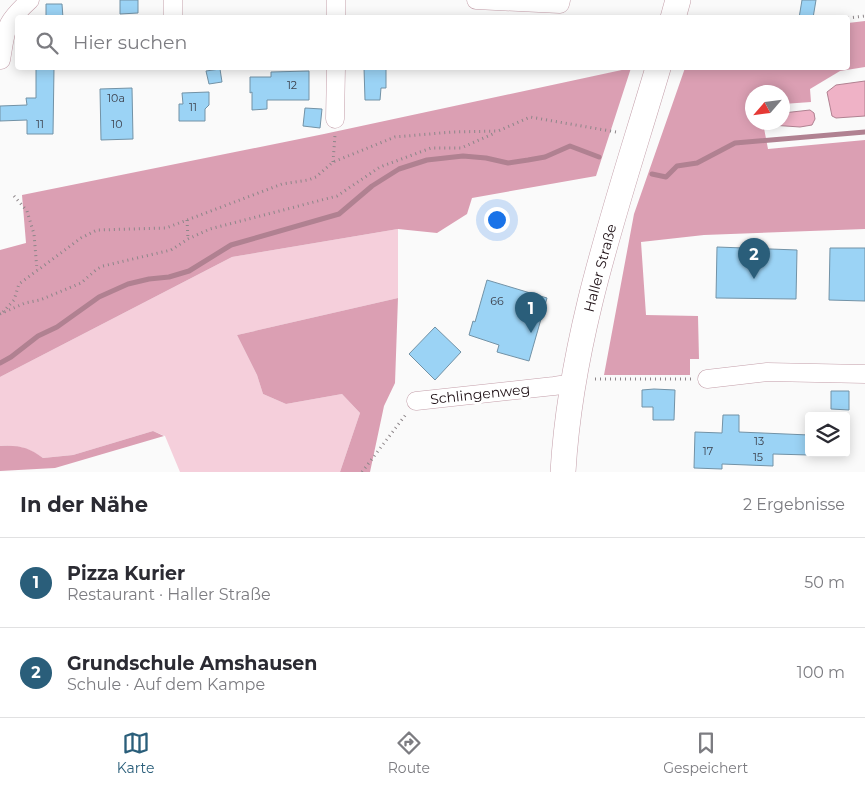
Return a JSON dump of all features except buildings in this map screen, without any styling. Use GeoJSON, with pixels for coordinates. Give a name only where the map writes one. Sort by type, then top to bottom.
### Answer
{"type":"FeatureCollection","features":[{"type":"Feature","properties":{"kind":"main road"},"geometry":{"type":"LineString","coordinates":[[674,15],[678,0]]}},
{"type":"Feature","properties":{"kind":"main road","name":"Haller Straße"},"geometry":{"type":"LineString","coordinates":[[563,472],[584,381],[600,262],[657,70]]}},
{"type":"Feature","properties":{"kind":"street"},"geometry":{"type":"LineString","coordinates":[[1,60],[7,25],[13,16],[30,0]]}},
{"type":"Feature","properties":{"kind":"street"},"geometry":{"type":"LineString","coordinates":[[173,0],[173,15]]}},
{"type":"Feature","properties":{"kind":"street"},"geometry":{"type":"LineString","coordinates":[[336,0],[336,15]]}},
{"type":"Feature","properties":{"kind":"street"},"geometry":{"type":"LineString","coordinates":[[476,0],[560,4],[561,0]]}},
{"type":"Feature","properties":{"kind":"street"},"geometry":{"type":"LineString","coordinates":[[335,119],[336,70]]}},
{"type":"Feature","properties":{"kind":"street"},"geometry":{"type":"LineString","coordinates":[[707,379],[767,372],[865,374]]}},
{"type":"Feature","properties":{"kind":"street","name":"Schlingenweg"},"geometry":{"type":"LineString","coordinates":[[416,401],[584,381]]}},
{"type":"Feature","properties":{"kind":"path"},"geometry":{"type":"LineString","coordinates":[[850,18],[865,16]]}},
{"type":"Feature","properties":{"kind":"path"},"geometry":{"type":"LineString","coordinates":[[1,313],[25,303],[40,300],[81,283],[103,266],[171,250],[188,239],[210,229],[337,196],[380,167],[431,148],[461,148],[530,117],[616,132]]}},
{"type":"Feature","properties":{"kind":"path"},"geometry":{"type":"LineString","coordinates":[[333,162],[335,119]]}},
{"type":"Feature","properties":{"kind":"path"},"geometry":{"type":"LineString","coordinates":[[1,313],[14,300],[19,284],[81,238],[96,230],[166,228],[282,184],[316,177],[333,162],[395,137],[452,132],[498,131]]}},
{"type":"Feature","properties":{"kind":"path"},"geometry":{"type":"LineString","coordinates":[[14,196],[27,211],[34,234],[38,271]]}},
{"type":"Feature","properties":{"kind":"path"},"geometry":{"type":"LineString","coordinates":[[187,220],[188,239]]}},
{"type":"Feature","properties":{"kind":"path"},"geometry":{"type":"LineString","coordinates":[[584,381],[707,379]]}},
{"type":"Feature","properties":{"kind":"path","name":"Schlingenweg"},"geometry":{"type":"LineString","coordinates":[[362,472],[416,401]]}},
{"type":"Feature","properties":{"kind":"shaded area"},"geometry":{"type":"Polygon","coordinates":[[[865,21],[865,67],[850,69],[850,23],[865,21]]]}},
{"type":"Feature","properties":{"kind":"shaded area"},"geometry":{"type":"Polygon","coordinates":[[[622,70],[630,70],[596,176],[472,198],[467,214],[437,233],[398,229],[232,257],[0,377],[0,250],[26,243],[22,195],[324,134],[622,70]]]}},
{"type":"Feature","properties":{"kind":"shaded area"},"geometry":{"type":"Polygon","coordinates":[[[684,70],[846,70],[840,71],[810,89],[811,102],[790,104],[790,85],[745,85],[745,130],[764,130],[768,149],[865,140],[865,229],[704,235],[641,242],[646,315],[698,316],[699,359],[690,359],[690,375],[604,375],[634,214],[684,70]]]}},
{"type":"Feature","properties":{"kind":"shaded area"},"geometry":{"type":"Polygon","coordinates":[[[865,81],[865,116],[836,118],[832,116],[827,92],[836,85],[865,81]]]}},
{"type":"Feature","properties":{"kind":"shaded area"},"geometry":{"type":"Polygon","coordinates":[[[810,110],[814,113],[815,119],[812,125],[790,126],[790,112],[810,110]]]}},
{"type":"Feature","properties":{"kind":"shaded area"},"geometry":{"type":"Polygon","coordinates":[[[398,229],[398,298],[237,335],[257,375],[263,394],[286,404],[342,394],[360,413],[340,472],[180,472],[165,436],[153,431],[73,455],[43,458],[23,448],[0,446],[0,377],[232,257],[398,229]]]}},
{"type":"Feature","properties":{"kind":"shaded area"},"geometry":{"type":"Polygon","coordinates":[[[398,298],[395,383],[384,406],[370,472],[340,472],[360,413],[342,394],[286,404],[263,394],[257,375],[237,335],[398,298]]]}},
{"type":"Feature","properties":{"kind":"shaded area"},"geometry":{"type":"Polygon","coordinates":[[[153,431],[164,436],[55,468],[0,471],[0,446],[23,448],[33,451],[43,458],[73,455],[153,431]]]}},
{"type":"Feature","properties":{"kind":"waterway"},"geometry":{"type":"LineString","coordinates":[[652,174],[666,177],[677,166],[697,163],[735,143],[865,132]]}},
{"type":"Feature","properties":{"kind":"waterway"},"geometry":{"type":"LineString","coordinates":[[0,363],[38,336],[57,327],[99,297],[128,284],[169,277],[189,271],[231,245],[339,214],[372,186],[399,169],[427,160],[463,156],[486,158],[508,163],[545,157],[570,146],[599,157]]}},
{"type":"Feature","properties":{"kind":"place","name":"Grundschule Amshausen"},"geometry":{"type":"Point","coordinates":[754,279]}},
{"type":"Feature","properties":{"kind":"place","name":"Pizza Kurier"},"geometry":{"type":"Point","coordinates":[531,333]}}]}
